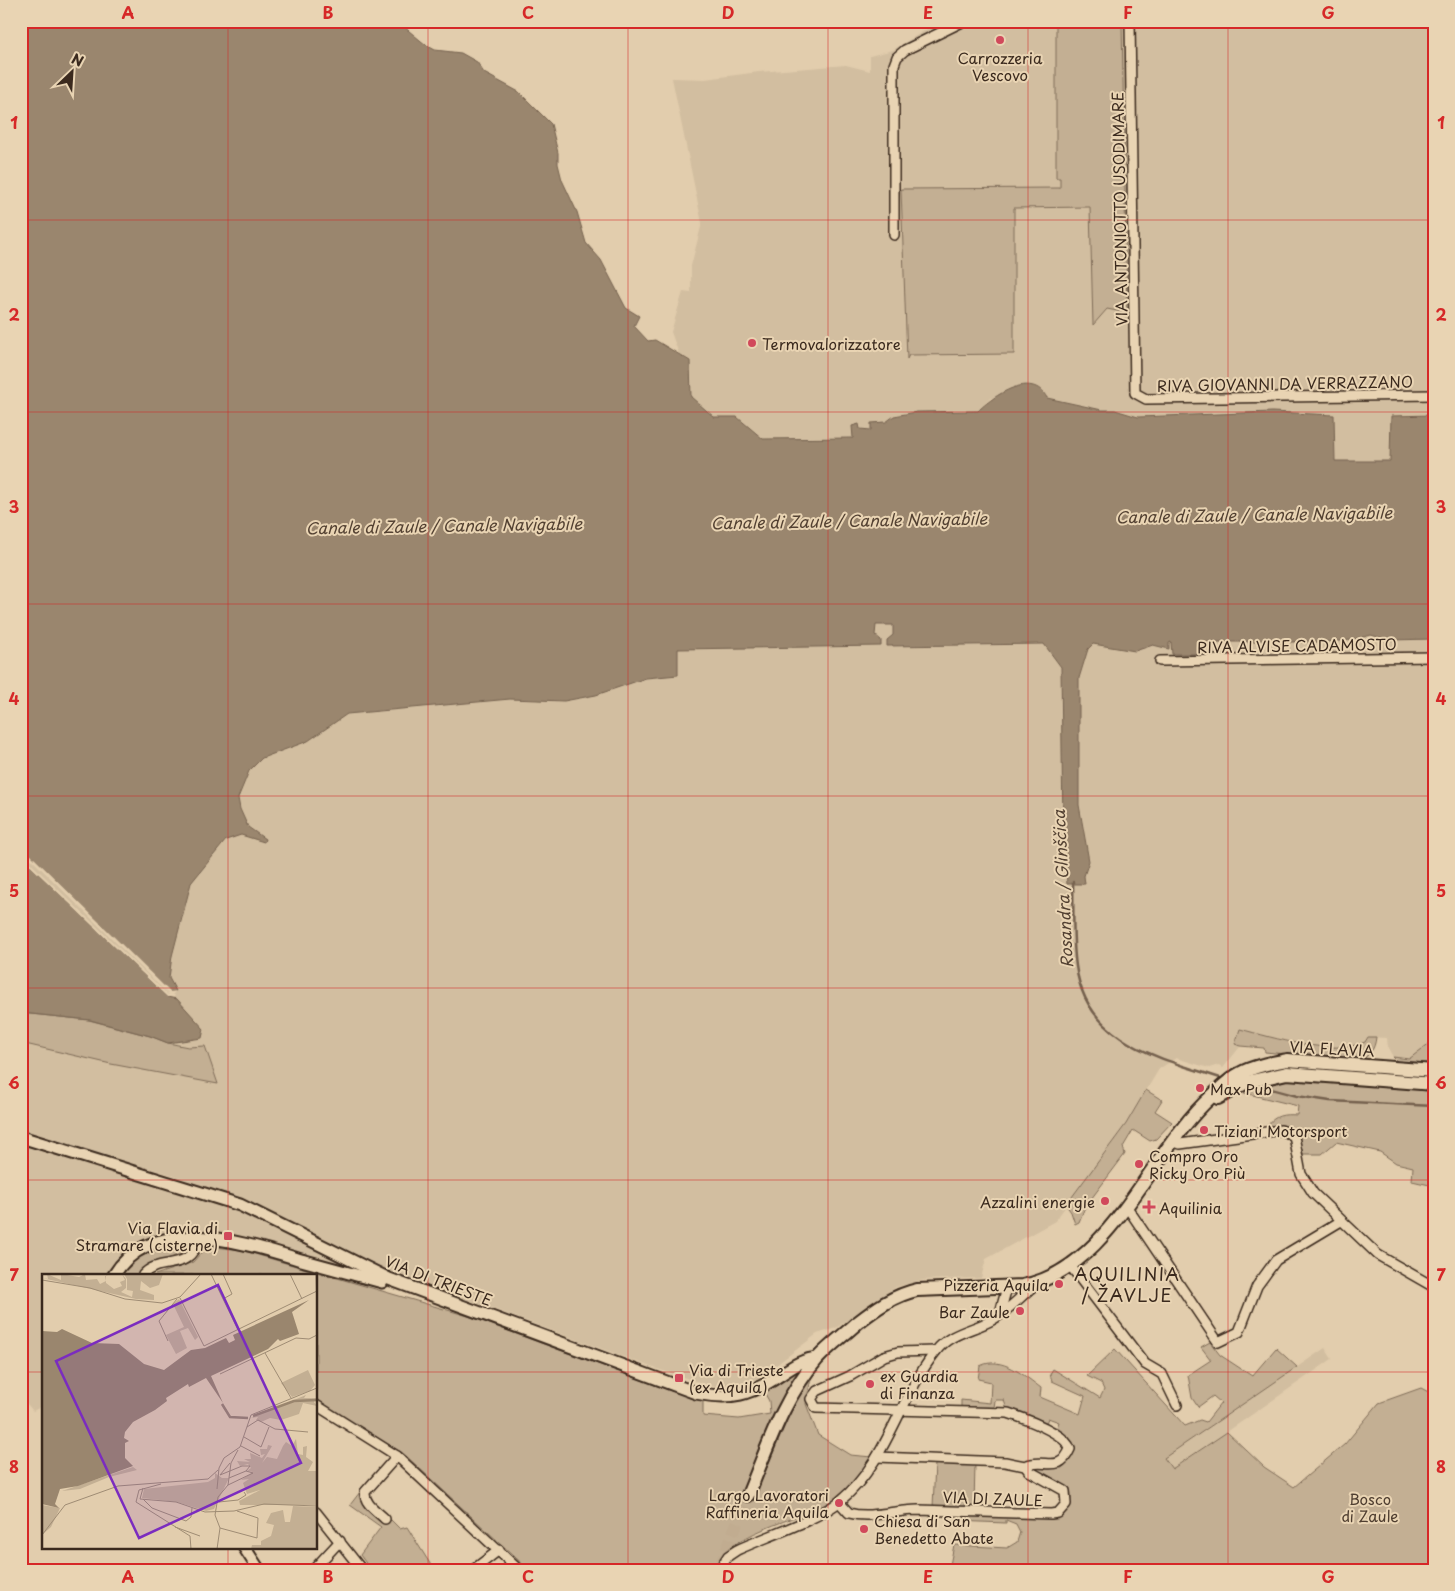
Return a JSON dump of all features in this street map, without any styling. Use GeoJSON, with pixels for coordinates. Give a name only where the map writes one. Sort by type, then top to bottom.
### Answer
{"type":"FeatureCollection","features":[{"type":"Feature","properties":{"kind":"main road","name":"VIA FLAVIA"},"geometry":{"type":"LineString","coordinates":[[1194,1113],[1232,1078],[1249,1070],[1286,1060],[1434,1071]]}},
{"type":"Feature","properties":{"kind":"main road","name":"VIA FLAVIA"},"geometry":{"type":"LineString","coordinates":[[1194,1113],[1247,1082],[1268,1076],[1297,1073],[1434,1084]]}},
{"type":"Feature","properties":{"kind":"main road"},"geometry":{"type":"LineString","coordinates":[[748,1495],[786,1405],[818,1358],[868,1315],[904,1293],[917,1290],[1007,1287],[1037,1283],[1069,1264],[1107,1231],[1127,1207],[1172,1141],[1194,1113]]}},
{"type":"Feature","properties":{"kind":"street"},"geometry":{"type":"LineString","coordinates":[[894,235],[894,65],[897,57],[905,50],[964,21]]}},
{"type":"Feature","properties":{"kind":"street","name":"VIA ANTONIOTTO USODIMARE"},"geometry":{"type":"LineString","coordinates":[[1130,21],[1135,390],[1137,395]]}},
{"type":"Feature","properties":{"kind":"street","name":"RIVA GIOVANNI DA VERRAZZANO"},"geometry":{"type":"LineString","coordinates":[[1137,395],[1146,399],[1434,395]]}},
{"type":"Feature","properties":{"kind":"street","name":"RIVA ALVISE CADAMOSTO"},"geometry":{"type":"LineString","coordinates":[[1160,661],[1434,657]]}},
{"type":"Feature","properties":{"kind":"street"},"geometry":{"type":"LineString","coordinates":[[1172,1141],[1180,1144],[1281,1130],[1287,1132],[1294,1136],[1301,1174],[1306,1186],[1340,1221],[1378,1255],[1434,1287]]}},
{"type":"Feature","properties":{"kind":"street","name":"VIA DI TRIESTE"},"geometry":{"type":"LineString","coordinates":[[21,1137],[240,1206],[389,1280],[696,1393],[716,1397],[750,1393],[798,1363],[818,1358]]}},
{"type":"Feature","properties":{"kind":"street"},"geometry":{"type":"LineString","coordinates":[[1127,1207],[1218,1342],[1239,1332],[1257,1286],[1276,1260],[1340,1221]]}},
{"type":"Feature","properties":{"kind":"street"},"geometry":{"type":"LineString","coordinates":[[143,1274],[152,1268],[188,1258],[194,1253],[199,1238]]}},
{"type":"Feature","properties":{"kind":"street"},"geometry":{"type":"LineString","coordinates":[[115,1274],[129,1256],[153,1243],[167,1239],[199,1238],[243,1243],[415,1290]]}},
{"type":"Feature","properties":{"kind":"street"},"geometry":{"type":"LineString","coordinates":[[1069,1264],[1145,1364],[1162,1374],[1177,1405]]}},
{"type":"Feature","properties":{"kind":"street"},"geometry":{"type":"LineString","coordinates":[[719,1570],[728,1556],[737,1550],[822,1512],[839,1502],[858,1485],[877,1457],[901,1410],[936,1351],[957,1334],[992,1320],[1037,1283]]}},
{"type":"Feature","properties":{"kind":"street"},"geometry":{"type":"LineString","coordinates":[[1000,1313],[1007,1287]]}},
{"type":"Feature","properties":{"kind":"street","name":"VIA DI ZAULE"},"geometry":{"type":"LineString","coordinates":[[877,1457],[1005,1462],[1025,1466],[1031,1463],[1056,1464],[1063,1461],[1070,1450],[1064,1439],[1037,1424],[1008,1413],[816,1408],[811,1399],[816,1391],[850,1376],[884,1356],[898,1352],[936,1351]]}},
{"type":"Feature","properties":{"kind":"street"},"geometry":{"type":"LineString","coordinates":[[318,1406],[397,1456],[519,1570]]}},
{"type":"Feature","properties":{"kind":"street"},"geometry":{"type":"LineString","coordinates":[[386,1518],[368,1504],[364,1498],[365,1492],[397,1456]]}},
{"type":"Feature","properties":{"kind":"street","name":"VIA DI ZAULE"},"geometry":{"type":"LineString","coordinates":[[839,1502],[849,1513],[870,1515],[898,1510],[1051,1514],[1063,1509],[1067,1497],[1065,1491],[1029,1472],[1025,1466]]}},
{"type":"Feature","properties":{"kind":"street"},"geometry":{"type":"LineString","coordinates":[[318,1514],[362,1570]]}},
{"type":"Feature","properties":{"kind":"street"},"geometry":{"type":"LineString","coordinates":[[313,1570],[340,1541]]}},
{"type":"Feature","properties":{"kind":"street"},"geometry":{"type":"LineString","coordinates":[[245,1548],[259,1570]]}},
{"type":"Feature","properties":{"kind":"street"},"geometry":{"type":"LineString","coordinates":[[473,1570],[499,1550]]}},
{"type":"Feature","properties":{"kind":"shaded area"},"geometry":{"type":"Polygon","coordinates":[[[940,21],[1434,21],[1434,415],[1391,416],[1391,461],[1335,462],[1334,415],[1272,412],[1138,417],[1115,410],[1102,410],[1047,398],[991,398],[978,411],[917,412],[894,416],[886,422],[871,423],[871,430],[860,429],[859,425],[853,426],[853,438],[763,439],[737,417],[714,417],[691,397],[690,361],[679,354],[671,332],[683,292],[691,293],[691,266],[702,223],[672,78],[705,79],[759,72],[846,65],[870,71],[870,56],[893,50],[940,21]]]}},
{"type":"Feature","properties":{"kind":"shaded area"},"geometry":{"type":"Polygon","coordinates":[[[875,625],[893,625],[893,635],[888,646],[1045,644],[1061,667],[1063,832],[1067,884],[1085,884],[1084,876],[1089,860],[1079,805],[1079,678],[1088,649],[1093,644],[1135,651],[1153,645],[1169,649],[1169,642],[1172,642],[1173,654],[1202,654],[1202,642],[1325,642],[1352,640],[1371,635],[1389,640],[1434,639],[1434,1061],[1393,1057],[1388,1048],[1387,1038],[1368,1037],[1365,1042],[1360,1044],[1334,1048],[1273,1038],[1243,1043],[1223,1068],[1219,1065],[1209,1068],[1176,1058],[1159,1069],[1126,1124],[1055,1221],[986,1259],[981,1278],[923,1280],[896,1287],[836,1328],[817,1334],[759,1378],[736,1388],[721,1389],[654,1368],[368,1263],[257,1208],[175,1176],[21,1131],[21,1013],[90,1020],[150,1036],[168,1043],[174,997],[167,997],[21,857],[21,845],[173,986],[169,978],[172,956],[191,883],[226,840],[241,835],[263,842],[265,839],[246,825],[238,801],[249,771],[262,758],[308,741],[347,714],[510,699],[550,701],[578,699],[646,678],[678,675],[678,649],[875,635],[875,625]]]}},
{"type":"Feature","properties":{"kind":"shaded area"},"geometry":{"type":"Polygon","coordinates":[[[21,1143],[239,1210],[365,1272],[268,1244],[221,1235],[179,1232],[149,1237],[130,1250],[109,1274],[42,1274],[42,1406],[33,1411],[21,1397],[21,1143]]]}},
{"type":"Feature","properties":{"kind":"shaded area"},"geometry":{"type":"Polygon","coordinates":[[[1325,1348],[1332,1359],[1172,1470],[1164,1458],[1325,1348]]]}},
{"type":"Feature","properties":{"kind":"green space"},"geometry":{"type":"Polygon","coordinates":[[[1056,21],[1122,21],[1127,313],[1107,309],[1093,325],[1090,207],[1014,208],[1014,354],[909,355],[907,359],[901,189],[1060,188],[1060,178],[1056,178],[1056,21]]]}},
{"type":"Feature","properties":{"kind":"green space"},"geometry":{"type":"Polygon","coordinates":[[[21,1013],[89,1020],[150,1036],[168,1043],[188,1047],[205,1046],[218,1084],[111,1064],[21,1043],[21,1013]]]}},
{"type":"Feature","properties":{"kind":"green space"},"geometry":{"type":"Polygon","coordinates":[[[1240,1029],[1286,1041],[1336,1047],[1352,1046],[1365,1042],[1368,1037],[1376,1037],[1371,1052],[1365,1058],[1357,1061],[1265,1052],[1264,1048],[1240,1046],[1235,1044],[1240,1029]]]}},
{"type":"Feature","properties":{"kind":"green space"},"geometry":{"type":"Polygon","coordinates":[[[1431,1042],[1434,1043],[1434,1068],[1399,1063],[1393,1057],[1409,1059],[1431,1042]]]}},
{"type":"Feature","properties":{"kind":"green space"},"geometry":{"type":"Polygon","coordinates":[[[1290,1078],[1434,1089],[1434,1186],[1412,1181],[1413,1167],[1396,1163],[1380,1152],[1336,1142],[1322,1154],[1303,1154],[1297,1131],[1289,1126],[1267,1126],[1280,1116],[1297,1115],[1298,1106],[1240,1092],[1262,1081],[1290,1078]]]}},
{"type":"Feature","properties":{"kind":"green space"},"geometry":{"type":"Polygon","coordinates":[[[1146,1090],[1162,1100],[1155,1111],[1172,1122],[1156,1139],[1150,1141],[1133,1130],[1123,1147],[1125,1154],[1085,1207],[1079,1222],[1075,1224],[1071,1212],[1066,1205],[1126,1124],[1146,1090]]]}},
{"type":"Feature","properties":{"kind":"green space"},"geometry":{"type":"Polygon","coordinates":[[[193,1243],[189,1251],[142,1268],[139,1274],[120,1274],[144,1253],[169,1245],[193,1243]]]}},
{"type":"Feature","properties":{"kind":"green space"},"geometry":{"type":"Polygon","coordinates":[[[207,1246],[241,1250],[468,1316],[671,1391],[703,1400],[703,1416],[739,1419],[770,1414],[769,1401],[764,1392],[789,1372],[803,1368],[773,1419],[742,1492],[754,1498],[794,1404],[812,1373],[806,1404],[818,1435],[850,1455],[872,1457],[846,1491],[813,1510],[754,1533],[737,1543],[723,1555],[712,1570],[529,1570],[404,1454],[318,1402],[318,1274],[158,1274],[193,1262],[207,1246]]]}},
{"type":"Feature","properties":{"kind":"green space","name":"Bosco di Zaule"},"geometry":{"type":"Polygon","coordinates":[[[1210,1342],[1220,1355],[1252,1376],[1276,1348],[1297,1367],[1164,1458],[1172,1469],[1227,1432],[1264,1467],[1294,1487],[1345,1444],[1379,1403],[1421,1388],[1434,1395],[1434,1570],[949,1570],[954,1545],[1007,1548],[1017,1542],[1020,1532],[1016,1524],[1006,1520],[1006,1523],[955,1521],[955,1515],[1058,1518],[1067,1508],[1071,1497],[1070,1488],[1036,1472],[1034,1467],[1062,1468],[1070,1459],[1072,1452],[1071,1441],[1056,1430],[1059,1422],[1048,1418],[1046,1423],[1007,1410],[1004,1400],[995,1400],[994,1408],[961,1407],[961,1400],[990,1403],[991,1382],[978,1379],[980,1366],[996,1363],[1012,1368],[1041,1388],[1040,1397],[1080,1414],[1085,1396],[1052,1381],[1050,1374],[1053,1369],[1100,1398],[1104,1390],[1101,1383],[1087,1376],[1115,1349],[1185,1426],[1200,1420],[1206,1422],[1221,1403],[1213,1396],[1198,1407],[1192,1398],[1188,1375],[1211,1360],[1201,1347],[1210,1342]]]}},
{"type":"Feature","properties":{"kind":"green space"},"geometry":{"type":"Polygon","coordinates":[[[935,1463],[975,1464],[974,1506],[933,1507],[935,1463]]]}},
{"type":"Feature","properties":{"kind":"green space"},"geometry":{"type":"Polygon","coordinates":[[[360,1492],[370,1511],[387,1524],[391,1520],[400,1529],[407,1527],[434,1570],[371,1570],[360,1555],[381,1527],[350,1505],[360,1492]]]}},
{"type":"Feature","properties":{"kind":"water","name":"Canale di Zaule / Canale Navigabile"},"geometry":{"type":"Polygon","coordinates":[[[21,21],[397,21],[435,50],[461,53],[477,62],[484,73],[519,92],[551,124],[562,180],[577,212],[586,243],[601,260],[626,308],[639,316],[634,326],[648,341],[655,340],[690,361],[691,397],[714,417],[737,417],[763,439],[853,438],[852,426],[859,424],[860,429],[871,430],[871,423],[886,422],[894,416],[917,412],[978,411],[1002,393],[1023,385],[1032,386],[1040,390],[1047,398],[1102,410],[1115,410],[1138,417],[1272,412],[1334,415],[1335,461],[1390,461],[1391,416],[1434,415],[1434,639],[1389,640],[1371,635],[1352,640],[1325,642],[1202,642],[1203,654],[1172,654],[1171,642],[1169,643],[1169,649],[1153,645],[1135,651],[1093,644],[1088,649],[1079,678],[1079,805],[1089,861],[1084,876],[1085,884],[1067,884],[1063,832],[1061,667],[1044,644],[887,646],[887,640],[893,635],[893,625],[876,625],[875,635],[881,640],[881,646],[678,649],[678,675],[646,678],[596,695],[564,701],[510,699],[347,714],[308,741],[262,758],[249,771],[238,798],[240,809],[248,827],[265,839],[264,842],[241,835],[226,840],[191,883],[172,956],[169,978],[176,991],[170,993],[21,845],[21,21]]]}},
{"type":"Feature","properties":{"kind":"water"},"geometry":{"type":"Polygon","coordinates":[[[21,857],[167,997],[177,999],[204,1029],[202,1038],[168,1043],[150,1036],[90,1020],[21,1013],[21,857]]]}},
{"type":"Feature","properties":{"kind":"pier"},"geometry":{"type":"Polygon","coordinates":[[[21,845],[170,992],[176,991],[172,995],[175,995],[174,997],[167,997],[21,857],[21,854],[169,995],[21,849],[21,845]]]}},
{"type":"Feature","properties":{"kind":"waterway","name":"Rosandra / Glinščica"},"geometry":{"type":"LineString","coordinates":[[1073,882],[1076,966],[1083,992],[1095,1014],[1111,1030],[1130,1044],[1152,1055],[1223,1079]]}},
{"type":"Feature","properties":{"kind":"waterway","name":"Rosandra / Glinščica"},"geometry":{"type":"LineString","coordinates":[[1257,1085],[1297,1096],[1330,1101],[1434,1106]]}},
{"type":"Feature","properties":{"kind":"tunnel"},"geometry":{"type":"LineString","coordinates":[[720,1567],[748,1495]]}},
{"type":"Feature","properties":{"kind":"place","name":"Carrozzeria Vescovo"},"geometry":{"type":"Point","coordinates":[1000,40]}},
{"type":"Feature","properties":{"kind":"place","name":"Termovalorizzatore"},"geometry":{"type":"Point","coordinates":[752,343]}},
{"type":"Feature","properties":{"kind":"place","name":"Max Pub"},"geometry":{"type":"Point","coordinates":[1200,1088]}},
{"type":"Feature","properties":{"kind":"place","name":"Tiziani Motorsport"},"geometry":{"type":"Point","coordinates":[1204,1130]}},
{"type":"Feature","properties":{"kind":"place","name":"Compro Oro Ricky Oro Più"},"geometry":{"type":"Point","coordinates":[1139,1164]}},
{"type":"Feature","properties":{"kind":"place","name":"Azzalini energie"},"geometry":{"type":"Point","coordinates":[1105,1201]}},
{"type":"Feature","properties":{"kind":"place","name":"Aquilinia"},"geometry":{"type":"Point","coordinates":[1149,1207]}},
{"type":"Feature","properties":{"kind":"place","name":"Via Flavia di Stramare (cisterne)"},"geometry":{"type":"Point","coordinates":[228,1236]}},
{"type":"Feature","properties":{"kind":"place","name":"Pizzeria Aquila"},"geometry":{"type":"Point","coordinates":[1059,1284]}},
{"type":"Feature","properties":{"kind":"place","name":"Bar Zaule"},"geometry":{"type":"Point","coordinates":[1020,1311]}},
{"type":"Feature","properties":{"kind":"place","name":"Via di Trieste (ex Aquila)"},"geometry":{"type":"Point","coordinates":[679,1378]}},
{"type":"Feature","properties":{"kind":"place","name":"ex Guardia di Finanza"},"geometry":{"type":"Point","coordinates":[870,1384]}},
{"type":"Feature","properties":{"kind":"place","name":"Largo Lavoratori Raffineria Aquila"},"geometry":{"type":"Point","coordinates":[839,1503]}},
{"type":"Feature","properties":{"kind":"place","name":"Chiesa di San Benedetto Abate"},"geometry":{"type":"Point","coordinates":[864,1529]}},
{"type":"Feature","properties":{"kind":"district","name":"AQUILINIA / ŽAVLJE"},"geometry":{"type":"Point","coordinates":[1127,1283]}}]}
